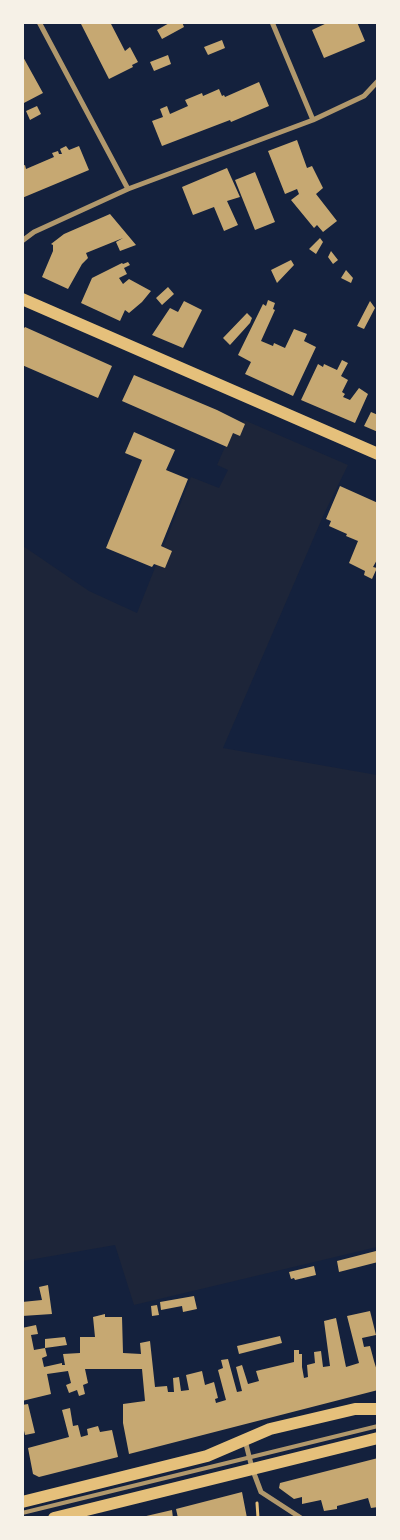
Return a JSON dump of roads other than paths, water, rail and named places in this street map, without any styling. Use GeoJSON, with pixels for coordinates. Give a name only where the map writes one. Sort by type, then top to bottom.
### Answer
{"type":"FeatureCollection","features":[{"type":"Feature","properties":{"kind":"main road"},"geometry":{"type":"LineString","coordinates":[[22,299],[378,454]]}},
{"type":"Feature","properties":{"kind":"main road"},"geometry":{"type":"LineString","coordinates":[[22,1502],[207,1456],[270,1429],[356,1409],[378,1409]]}},
{"type":"Feature","properties":{"kind":"main road"},"geometry":{"type":"LineString","coordinates":[[54,1518],[251,1463],[378,1438]]}},
{"type":"Feature","properties":{"kind":"street"},"geometry":{"type":"LineString","coordinates":[[39,22],[128,189]]}},
{"type":"Feature","properties":{"kind":"street"},"geometry":{"type":"LineString","coordinates":[[272,22],[313,120]]}},
{"type":"Feature","properties":{"kind":"street"},"geometry":{"type":"LineString","coordinates":[[22,241],[34,232],[128,189],[313,120],[364,96],[378,81]]}},
{"type":"Feature","properties":{"kind":"street"},"geometry":{"type":"LineString","coordinates":[[245,1440],[261,1492],[301,1518]]}},
{"type":"Feature","properties":{"kind":"lane"},"geometry":{"type":"LineString","coordinates":[[22,1514],[251,1463],[378,1426]]}}]}
